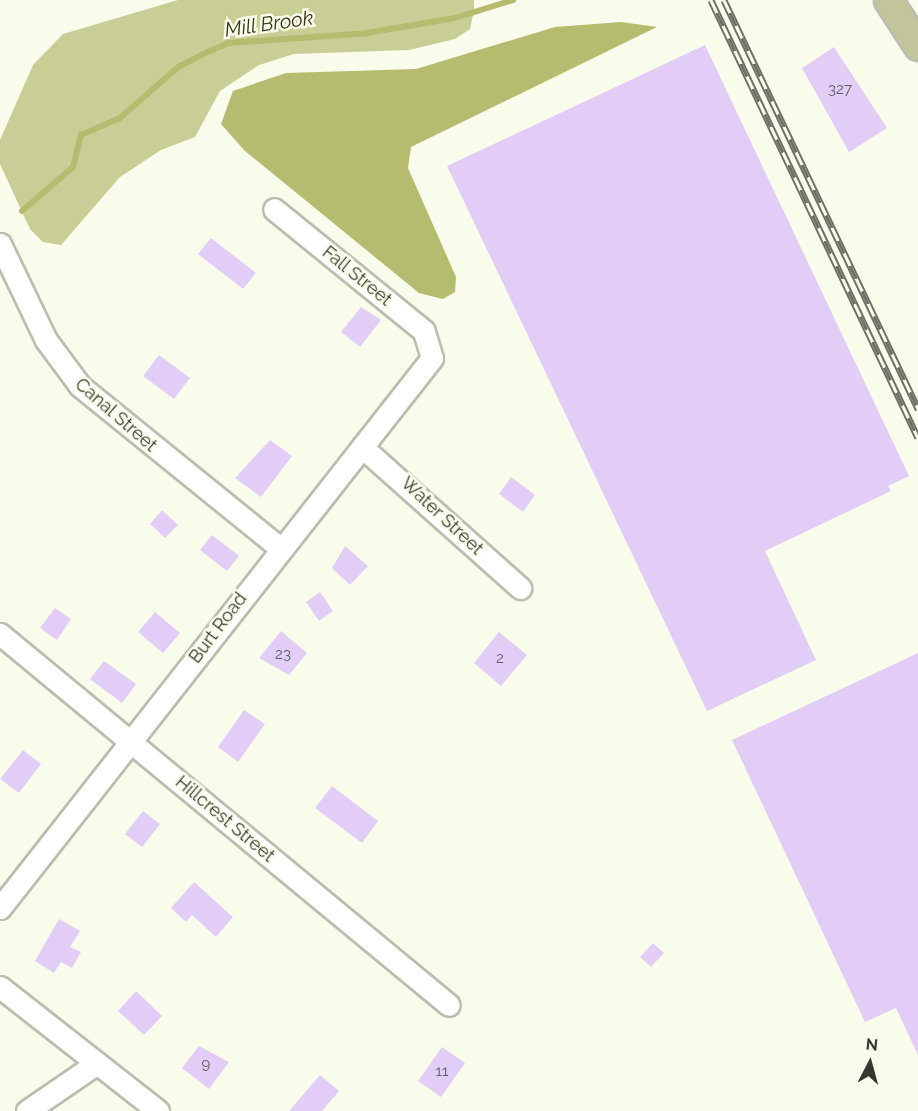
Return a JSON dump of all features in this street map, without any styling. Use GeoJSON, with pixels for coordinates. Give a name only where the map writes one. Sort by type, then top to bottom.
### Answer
{"type":"FeatureCollection","features":[{"type":"Feature","properties":{"kind":"main road"},"geometry":{"type":"LineString","coordinates":[[888,0],[918,46]]}},
{"type":"Feature","properties":{"kind":"street","name":"Fall Street"},"geometry":{"type":"LineString","coordinates":[[274,209],[424,331],[433,349]]}},
{"type":"Feature","properties":{"kind":"street","name":"Canal Street"},"geometry":{"type":"LineString","coordinates":[[0,244],[46,340],[80,386],[280,548]]}},
{"type":"Feature","properties":{"kind":"street","name":"Burt Road"},"geometry":{"type":"LineString","coordinates":[[0,908],[133,742],[280,548],[428,367],[433,349]]}},
{"type":"Feature","properties":{"kind":"street","name":"Water Street"},"geometry":{"type":"LineString","coordinates":[[362,447],[422,495],[520,588]]}},
{"type":"Feature","properties":{"kind":"street","name":"Hillcrest Street"},"geometry":{"type":"LineString","coordinates":[[0,634],[449,1005]]}},
{"type":"Feature","properties":{"kind":"street"},"geometry":{"type":"LineString","coordinates":[[0,987],[158,1111]]}},
{"type":"Feature","properties":{"kind":"street"},"geometry":{"type":"LineString","coordinates":[[27,1111],[97,1063]]}},
{"type":"Feature","properties":{"kind":"shaded area"},"geometry":{"type":"Polygon","coordinates":[[[178,0],[474,0],[474,10],[470,29],[455,39],[409,50],[294,54],[259,65],[220,91],[195,137],[161,150],[120,177],[61,245],[43,242],[30,229],[0,164],[0,140],[33,65],[63,34],[178,0]]]}},
{"type":"Feature","properties":{"kind":"shaded area"},"geometry":{"type":"Polygon","coordinates":[[[621,22],[657,27],[411,147],[408,168],[456,277],[455,292],[443,299],[419,293],[245,151],[221,124],[233,91],[286,73],[416,69],[555,27],[621,22]]]}},
{"type":"Feature","properties":{"kind":"building"},"geometry":{"type":"Polygon","coordinates":[[[705,45],[909,476],[888,486],[891,491],[765,551],[816,660],[707,711],[447,166],[705,45]]]}},
{"type":"Feature","properties":{"kind":"building"},"geometry":{"type":"Polygon","coordinates":[[[834,47],[887,128],[849,152],[802,68],[834,47]]]}},
{"type":"Feature","properties":{"kind":"building"},"geometry":{"type":"Polygon","coordinates":[[[211,238],[256,273],[243,289],[198,254],[211,238]]]}},
{"type":"Feature","properties":{"kind":"building"},"geometry":{"type":"Polygon","coordinates":[[[361,307],[381,320],[360,347],[341,332],[361,307]]]}},
{"type":"Feature","properties":{"kind":"building"},"geometry":{"type":"Polygon","coordinates":[[[159,355],[190,378],[174,399],[143,376],[159,355]]]}},
{"type":"Feature","properties":{"kind":"building"},"geometry":{"type":"Polygon","coordinates":[[[270,440],[292,456],[261,497],[235,478],[270,440]]]}},
{"type":"Feature","properties":{"kind":"building"},"geometry":{"type":"Polygon","coordinates":[[[511,477],[535,495],[523,512],[499,494],[511,477]]]}},
{"type":"Feature","properties":{"kind":"building"},"geometry":{"type":"Polygon","coordinates":[[[162,510],[178,525],[165,538],[150,524],[162,510]]]}},
{"type":"Feature","properties":{"kind":"building"},"geometry":{"type":"Polygon","coordinates":[[[212,535],[239,556],[227,571],[200,550],[212,535]]]}},
{"type":"Feature","properties":{"kind":"building"},"geometry":{"type":"Polygon","coordinates":[[[345,546],[368,566],[350,585],[332,568],[345,546]]]}},
{"type":"Feature","properties":{"kind":"building"},"geometry":{"type":"Polygon","coordinates":[[[320,592],[333,611],[319,621],[306,602],[320,592]]]}},
{"type":"Feature","properties":{"kind":"building"},"geometry":{"type":"Polygon","coordinates":[[[55,608],[71,619],[57,640],[40,628],[55,608]]]}},
{"type":"Feature","properties":{"kind":"building"},"geometry":{"type":"Polygon","coordinates":[[[155,612],[180,633],[163,653],[138,632],[155,612]]]}},
{"type":"Feature","properties":{"kind":"building"},"geometry":{"type":"Polygon","coordinates":[[[281,631],[307,653],[289,675],[259,658],[281,631]]]}},
{"type":"Feature","properties":{"kind":"building"},"geometry":{"type":"Polygon","coordinates":[[[499,632],[527,655],[501,686],[474,663],[499,632]]]}},
{"type":"Feature","properties":{"kind":"building"},"geometry":{"type":"Polygon","coordinates":[[[918,653],[918,1055],[896,1008],[865,1022],[732,740],[918,653]]]}},
{"type":"Feature","properties":{"kind":"building"},"geometry":{"type":"Polygon","coordinates":[[[104,661],[136,684],[122,703],[90,679],[104,661]]]}},
{"type":"Feature","properties":{"kind":"building"},"geometry":{"type":"Polygon","coordinates":[[[244,710],[265,724],[238,762],[218,747],[244,710]]]}},
{"type":"Feature","properties":{"kind":"building"},"geometry":{"type":"Polygon","coordinates":[[[23,750],[41,764],[19,793],[0,779],[23,750]]]}},
{"type":"Feature","properties":{"kind":"building"},"geometry":{"type":"Polygon","coordinates":[[[332,786],[378,821],[362,843],[315,808],[332,786]]]}},
{"type":"Feature","properties":{"kind":"building"},"geometry":{"type":"Polygon","coordinates":[[[143,811],[160,824],[142,847],[125,834],[143,811]]]}},
{"type":"Feature","properties":{"kind":"building"},"geometry":{"type":"Polygon","coordinates":[[[194,882],[233,917],[216,937],[192,915],[186,922],[171,908],[194,882]]]}},
{"type":"Feature","properties":{"kind":"building"},"geometry":{"type":"Polygon","coordinates":[[[59,919],[80,931],[70,947],[81,952],[72,968],[61,962],[54,973],[35,961],[59,919]]]}},
{"type":"Feature","properties":{"kind":"building"},"geometry":{"type":"Polygon","coordinates":[[[653,943],[664,953],[651,967],[640,957],[653,943]]]}},
{"type":"Feature","properties":{"kind":"building"},"geometry":{"type":"Polygon","coordinates":[[[136,991],[162,1016],[144,1035],[118,1011],[136,991]]]}},
{"type":"Feature","properties":{"kind":"building"},"geometry":{"type":"Polygon","coordinates":[[[199,1046],[229,1062],[209,1089],[182,1068],[199,1046]]]}},
{"type":"Feature","properties":{"kind":"building"},"geometry":{"type":"Polygon","coordinates":[[[442,1047],[465,1063],[441,1097],[418,1081],[442,1047]]]}},
{"type":"Feature","properties":{"kind":"building"},"geometry":{"type":"Polygon","coordinates":[[[320,1075],[339,1091],[322,1111],[289,1111],[320,1075]]]}},
{"type":"Feature","properties":{"kind":"waterway","name":"Mill Brook"},"geometry":{"type":"LineString","coordinates":[[22,211],[73,167],[81,135],[120,118],[178,67],[210,51],[229,43],[367,33],[455,18],[513,0]]}},
{"type":"Feature","properties":{"kind":"railway"},"geometry":{"type":"LineString","coordinates":[[711,0],[918,438]]}},
{"type":"Feature","properties":{"kind":"railway"},"geometry":{"type":"LineString","coordinates":[[724,0],[918,409]]}}]}
